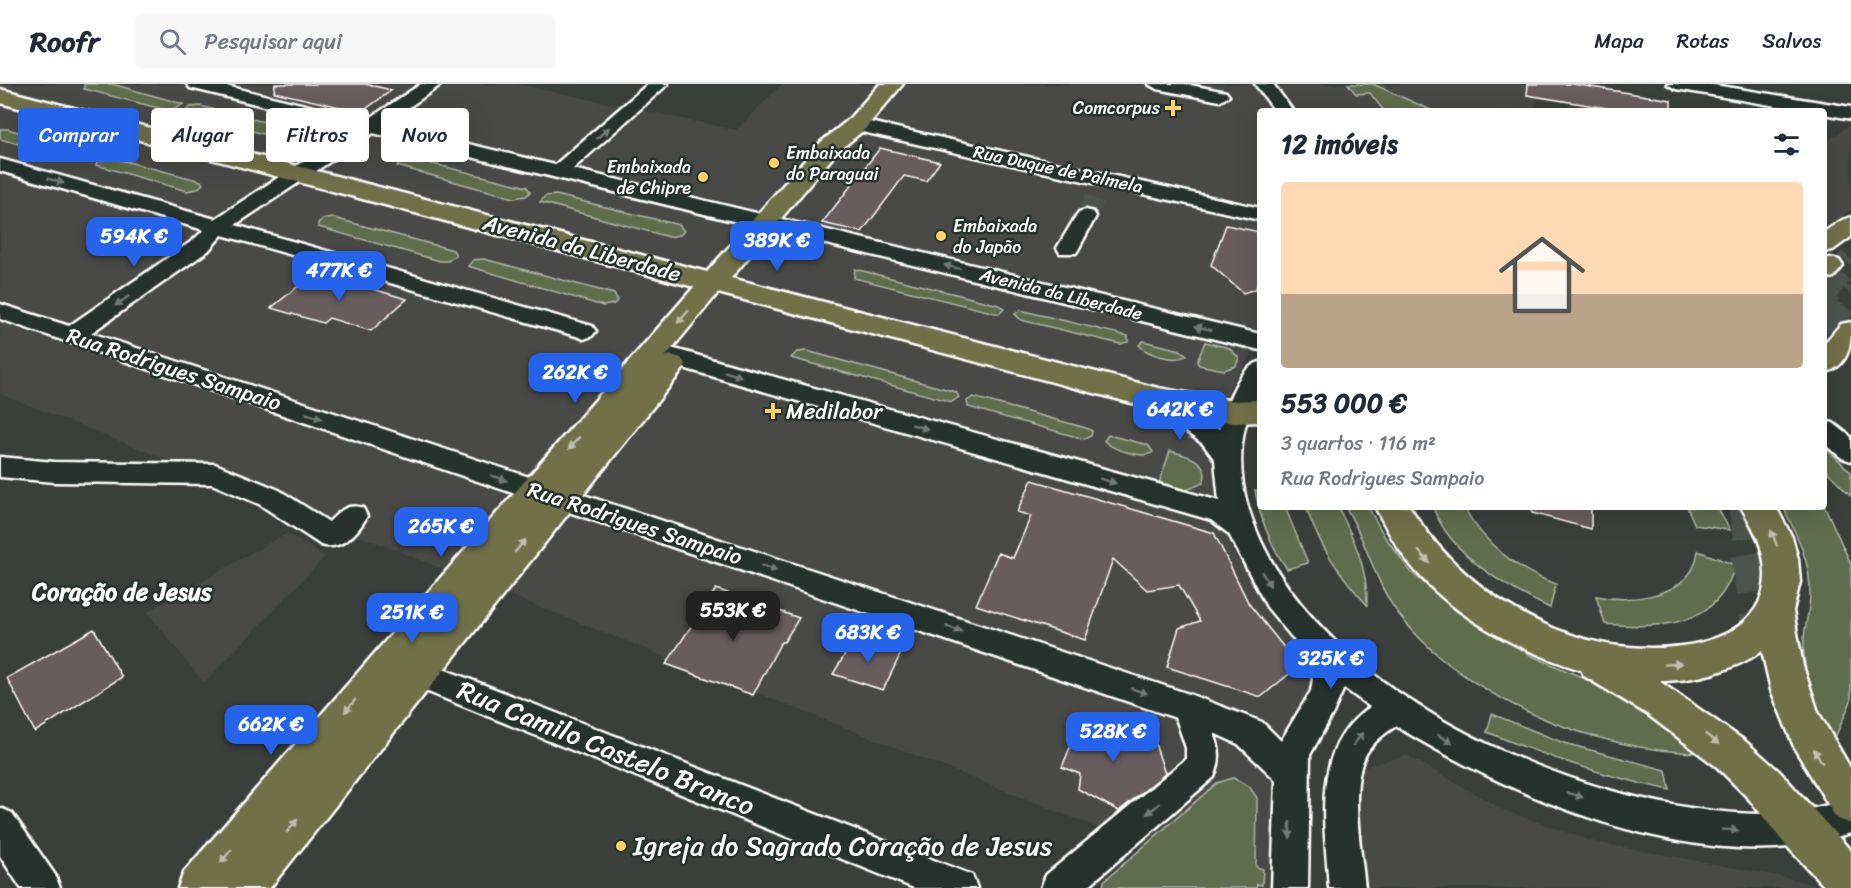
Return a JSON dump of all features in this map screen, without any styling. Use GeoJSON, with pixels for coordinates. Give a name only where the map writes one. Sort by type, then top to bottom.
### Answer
{"type":"FeatureCollection","features":[{"type":"Feature","properties":{"kind":"main road"},"geometry":{"type":"LineString","coordinates":[[200,888],[402,667],[775,224],[829,147],[856,125],[891,84]]}},
{"type":"Feature","properties":{"kind":"main road","name":"Avenida da Liberdade"},"geometry":{"type":"LineString","coordinates":[[0,96],[1158,399],[1247,412],[1251,426],[1257,428]]}},
{"type":"Feature","properties":{"kind":"main road"},"geometry":{"type":"LineString","coordinates":[[1827,259],[1851,225]]}},
{"type":"Feature","properties":{"kind":"main road"},"geometry":{"type":"LineString","coordinates":[[1827,359],[1851,330]]}},
{"type":"Feature","properties":{"kind":"main road"},"geometry":{"type":"LineString","coordinates":[[1394,510],[1420,553],[1467,597],[1521,630],[1574,651],[1604,659],[1645,664],[1689,663],[1730,651],[1756,635],[1775,612]]}},
{"type":"Feature","properties":{"kind":"main road"},"geometry":{"type":"LineString","coordinates":[[1760,510],[1770,527],[1780,556],[1782,585],[1775,612],[1784,670],[1796,707],[1817,755],[1851,804]]}},
{"type":"Feature","properties":{"kind":"main road"},"geometry":{"type":"LineString","coordinates":[[1574,651],[1638,687],[1711,738],[1753,773],[1799,828],[1851,883]]}},
{"type":"Feature","properties":{"kind":"main road"},"geometry":{"type":"LineString","coordinates":[[242,888],[402,667]]}},
{"type":"Feature","properties":{"kind":"main road"},"geometry":{"type":"LineString","coordinates":[[1799,828],[1833,888]]}},
{"type":"Feature","properties":{"kind":"street","name":"Avenida da Liberdade"},"geometry":{"type":"LineString","coordinates":[[196,84],[294,108]]}},
{"type":"Feature","properties":{"kind":"street"},"geometry":{"type":"LineString","coordinates":[[369,125],[392,113],[433,84]]}},
{"type":"Feature","properties":{"kind":"street"},"geometry":{"type":"LineString","coordinates":[[558,172],[659,84]]}},
{"type":"Feature","properties":{"kind":"street"},"geometry":{"type":"LineString","coordinates":[[1157,84],[1220,96]]}},
{"type":"Feature","properties":{"kind":"street"},"geometry":{"type":"LineString","coordinates":[[1264,84],[1282,108]]}},
{"type":"Feature","properties":{"kind":"street"},"geometry":{"type":"LineString","coordinates":[[1676,84],[1826,108]]}},
{"type":"Feature","properties":{"kind":"street"},"geometry":{"type":"LineString","coordinates":[[1827,108],[1851,112]]}},
{"type":"Feature","properties":{"kind":"street","name":"Rua Duque de Palmela"},"geometry":{"type":"LineString","coordinates":[[856,125],[1101,188],[1257,214]]}},
{"type":"Feature","properties":{"kind":"street","name":"Avenida da Liberdade"},"geometry":{"type":"LineString","coordinates":[[369,126],[1257,341]]}},
{"type":"Feature","properties":{"kind":"street"},"geometry":{"type":"LineString","coordinates":[[259,239],[260,224],[267,213],[323,162]]}},
{"type":"Feature","properties":{"kind":"street"},"geometry":{"type":"LineString","coordinates":[[0,165],[584,331]]}},
{"type":"Feature","properties":{"kind":"street"},"geometry":{"type":"LineString","coordinates":[[72,335],[200,246],[218,227],[306,176]]}},
{"type":"Feature","properties":{"kind":"street"},"geometry":{"type":"LineString","coordinates":[[1068,248],[1086,216]]}},
{"type":"Feature","properties":{"kind":"street","name":"Rua Rodrigues Sampaio"},"geometry":{"type":"LineString","coordinates":[[0,311],[1189,708],[1250,733],[1290,771]]}},
{"type":"Feature","properties":{"kind":"street"},"geometry":{"type":"LineString","coordinates":[[665,355],[1220,512],[1240,527]]}},
{"type":"Feature","properties":{"kind":"street"},"geometry":{"type":"LineString","coordinates":[[1257,374],[1247,387],[1247,412],[1228,457],[1232,497],[1240,527],[1271,588],[1327,664],[1330,684],[1322,705],[1296,740],[1290,771],[1290,888]]}},
{"type":"Feature","properties":{"kind":"street"},"geometry":{"type":"LineString","coordinates":[[1158,399],[1212,437],[1228,457]]}},
{"type":"Feature","properties":{"kind":"street"},"geometry":{"type":"LineString","coordinates":[[1827,432],[1851,451]]}},
{"type":"Feature","properties":{"kind":"street"},"geometry":{"type":"LineString","coordinates":[[0,468],[54,472],[133,471],[215,474],[269,497],[331,537],[353,516]]}},
{"type":"Feature","properties":{"kind":"street"},"geometry":{"type":"LineString","coordinates":[[1302,631],[1368,690],[1437,735],[1493,763],[1597,802],[1717,829],[1763,831],[1799,828],[1851,816]]}},
{"type":"Feature","properties":{"kind":"street","name":"Rua Camilo Castelo Branco"},"geometry":{"type":"LineString","coordinates":[[402,667],[959,888]]}},
{"type":"Feature","properties":{"kind":"street"},"geometry":{"type":"LineString","coordinates":[[1059,888],[1202,766],[1203,748],[1189,708]]}},
{"type":"Feature","properties":{"kind":"street"},"geometry":{"type":"LineString","coordinates":[[1347,888],[1341,782],[1345,758],[1360,734],[1395,708]]}},
{"type":"Feature","properties":{"kind":"street"},"geometry":{"type":"LineString","coordinates":[[0,825],[42,888]]}},
{"type":"Feature","properties":{"kind":"shaded area"},"geometry":{"type":"Polygon","coordinates":[[[0,84],[517,84],[736,130],[782,84],[1536,84],[1536,108],[1257,108],[1257,346],[1230,387],[1225,463],[1218,513],[1236,557],[1323,675],[1291,888],[1251,888],[0,394],[0,84]]]}},
{"type":"Feature","properties":{"kind":"shaded area"},"geometry":{"type":"Polygon","coordinates":[[[1851,124],[1851,209],[1827,229],[1827,141],[1851,124]]]}},
{"type":"Feature","properties":{"kind":"shaded area"},"geometry":{"type":"Polygon","coordinates":[[[287,533],[325,557],[204,683],[147,612],[287,533]]]}},
{"type":"Feature","properties":{"kind":"shaded area"},"geometry":{"type":"Polygon","coordinates":[[[1407,755],[1506,811],[1595,842],[1774,875],[1828,888],[1362,888],[1348,771],[1407,755]]]}},
{"type":"Feature","properties":{"kind":"green space"},"geometry":{"type":"Polygon","coordinates":[[[84,84],[112,84],[183,104],[177,108],[158,108],[84,89],[84,84]]]}},
{"type":"Feature","properties":{"kind":"green space"},"geometry":{"type":"Polygon","coordinates":[[[1348,84],[1373,84],[1426,108],[1382,108],[1370,93],[1356,94],[1348,84]]]}},
{"type":"Feature","properties":{"kind":"green space"},"geometry":{"type":"Polygon","coordinates":[[[200,106],[208,108],[189,108],[200,106]]]}},
{"type":"Feature","properties":{"kind":"green space"},"geometry":{"type":"Polygon","coordinates":[[[254,120],[266,122],[266,135],[254,132],[254,120]]]}},
{"type":"Feature","properties":{"kind":"green space"},"geometry":{"type":"Polygon","coordinates":[[[0,129],[18,132],[18,144],[0,139],[0,129]]]}},
{"type":"Feature","properties":{"kind":"green space"},"geometry":{"type":"Polygon","coordinates":[[[98,162],[128,162],[201,181],[203,184],[197,189],[187,191],[96,165],[98,162]]]}},
{"type":"Feature","properties":{"kind":"green space"},"geometry":{"type":"Polygon","coordinates":[[[400,162],[425,162],[527,187],[530,192],[526,196],[514,198],[397,166],[400,162]]]}},
{"type":"Feature","properties":{"kind":"green space"},"geometry":{"type":"Polygon","coordinates":[[[556,195],[679,225],[684,231],[680,235],[669,237],[540,202],[545,196],[556,195]]]}},
{"type":"Feature","properties":{"kind":"green space"},"geometry":{"type":"Polygon","coordinates":[[[334,218],[453,250],[456,255],[448,261],[440,261],[318,227],[318,223],[323,219],[334,218]]]}},
{"type":"Feature","properties":{"kind":"green space"},"geometry":{"type":"Polygon","coordinates":[[[484,259],[614,294],[618,300],[614,304],[603,306],[468,266],[473,260],[484,259]]]}},
{"type":"Feature","properties":{"kind":"green space"},"geometry":{"type":"Polygon","coordinates":[[[855,269],[999,305],[1004,309],[999,314],[854,278],[855,269]]]}},
{"type":"Feature","properties":{"kind":"green space"},"geometry":{"type":"Polygon","coordinates":[[[1020,310],[1128,336],[1128,342],[1120,344],[1021,320],[1015,314],[1020,310]]]}},
{"type":"Feature","properties":{"kind":"green space"},"geometry":{"type":"Polygon","coordinates":[[[1143,341],[1180,350],[1187,355],[1170,358],[1155,355],[1139,345],[1143,341]]]}},
{"type":"Feature","properties":{"kind":"green space"},"geometry":{"type":"Polygon","coordinates":[[[1205,342],[1229,348],[1239,358],[1236,366],[1224,370],[1199,365],[1197,362],[1205,342]]]}},
{"type":"Feature","properties":{"kind":"green space"},"geometry":{"type":"Polygon","coordinates":[[[807,351],[956,392],[959,397],[952,402],[791,358],[797,352],[807,351]]]}},
{"type":"Feature","properties":{"kind":"green space"},"geometry":{"type":"Polygon","coordinates":[[[973,397],[1086,428],[1092,431],[1091,436],[1084,439],[968,407],[967,401],[973,397]]]}},
{"type":"Feature","properties":{"kind":"green space"},"geometry":{"type":"Polygon","coordinates":[[[1108,435],[1148,445],[1153,452],[1143,455],[1121,450],[1104,441],[1108,435]]]}},
{"type":"Feature","properties":{"kind":"green space"},"geometry":{"type":"Polygon","coordinates":[[[1170,451],[1190,457],[1201,464],[1205,475],[1203,483],[1187,490],[1159,483],[1170,451]]]}},
{"type":"Feature","properties":{"kind":"green space"},"geometry":{"type":"Polygon","coordinates":[[[1827,451],[1851,472],[1851,496],[1827,471],[1827,451]]]}},
{"type":"Feature","properties":{"kind":"green space"},"geometry":{"type":"Polygon","coordinates":[[[1286,510],[1308,563],[1287,569],[1266,531],[1260,511],[1286,510]]]}},
{"type":"Feature","properties":{"kind":"green space"},"geometry":{"type":"Polygon","coordinates":[[[1307,510],[1339,510],[1362,567],[1367,605],[1331,559],[1307,510]]]}},
{"type":"Feature","properties":{"kind":"green space"},"geometry":{"type":"Polygon","coordinates":[[[1347,510],[1370,510],[1385,537],[1411,572],[1459,613],[1532,656],[1617,692],[1706,753],[1664,751],[1621,743],[1577,731],[1534,715],[1493,694],[1456,669],[1423,641],[1395,609],[1387,597],[1347,510]]]}},
{"type":"Feature","properties":{"kind":"green space"},"geometry":{"type":"Polygon","coordinates":[[[1434,510],[1466,510],[1491,544],[1503,554],[1528,572],[1556,584],[1550,608],[1516,591],[1482,568],[1452,540],[1434,510]]]}},
{"type":"Feature","properties":{"kind":"green space"},"geometry":{"type":"Polygon","coordinates":[[[1688,510],[1719,510],[1730,530],[1695,525],[1688,510]]]}},
{"type":"Feature","properties":{"kind":"green space"},"geometry":{"type":"Polygon","coordinates":[[[1784,510],[1826,510],[1851,564],[1851,701],[1837,733],[1828,744],[1805,667],[1804,639],[1810,603],[1810,583],[1806,560],[1784,510]]]}},
{"type":"Feature","properties":{"kind":"green space"},"geometry":{"type":"Polygon","coordinates":[[[1698,551],[1735,565],[1727,586],[1716,602],[1701,613],[1666,624],[1646,626],[1605,624],[1596,596],[1621,599],[1662,593],[1684,580],[1693,568],[1698,551]]]}},
{"type":"Feature","properties":{"kind":"green space"},"geometry":{"type":"Polygon","coordinates":[[[1492,714],[1564,743],[1666,770],[1670,790],[1577,766],[1487,732],[1492,714]]]}},
{"type":"Feature","properties":{"kind":"green space"},"geometry":{"type":"Polygon","coordinates":[[[1233,778],[1249,786],[1257,798],[1256,867],[1263,869],[1262,885],[1257,884],[1256,888],[1103,888],[1104,881],[1217,783],[1233,778]]]}},
{"type":"Feature","properties":{"kind":"building"},"geometry":{"type":"Polygon","coordinates":[[[275,84],[365,84],[392,90],[367,108],[344,108],[274,92],[275,84]]]}},
{"type":"Feature","properties":{"kind":"building"},"geometry":{"type":"Polygon","coordinates":[[[1528,84],[1573,84],[1671,100],[1671,108],[1607,108],[1527,95],[1528,84]]]}},
{"type":"Feature","properties":{"kind":"building"},"geometry":{"type":"Polygon","coordinates":[[[880,148],[940,162],[926,181],[904,176],[862,232],[822,223],[880,148]]]}},
{"type":"Feature","properties":{"kind":"building"},"geometry":{"type":"Polygon","coordinates":[[[1226,225],[1257,231],[1256,289],[1243,293],[1211,265],[1226,225]]]}},
{"type":"Feature","properties":{"kind":"building"},"geometry":{"type":"Polygon","coordinates":[[[316,272],[407,299],[371,331],[329,318],[323,323],[271,308],[316,272]]]}},
{"type":"Feature","properties":{"kind":"building"},"geometry":{"type":"Polygon","coordinates":[[[1032,480],[1214,533],[1249,604],[1299,666],[1261,697],[1167,667],[1179,628],[1200,621],[1179,585],[1147,590],[1113,559],[1085,640],[976,605],[998,553],[1013,558],[1031,516],[1017,512],[1032,480]]]}},
{"type":"Feature","properties":{"kind":"building"},"geometry":{"type":"Polygon","coordinates":[[[1532,510],[1591,510],[1591,529],[1532,513],[1532,510]]]}},
{"type":"Feature","properties":{"kind":"building"},"geometry":{"type":"Polygon","coordinates":[[[716,589],[799,618],[784,642],[781,642],[753,695],[666,664],[716,589]]]}},
{"type":"Feature","properties":{"kind":"building"},"geometry":{"type":"Polygon","coordinates":[[[94,629],[122,677],[35,732],[7,678],[94,629]]]}},
{"type":"Feature","properties":{"kind":"building"},"geometry":{"type":"Polygon","coordinates":[[[855,638],[901,653],[883,690],[833,674],[855,638]]]}},
{"type":"Feature","properties":{"kind":"building"},"geometry":{"type":"Polygon","coordinates":[[[1083,716],[1154,740],[1165,774],[1119,811],[1078,789],[1080,774],[1062,767],[1083,716]]]}},
{"type":"Feature","properties":{"kind":"tunnel"},"geometry":{"type":"LineString","coordinates":[[1086,216],[1096,196]]}},
{"type":"Feature","properties":{"kind":"tunnel"},"geometry":{"type":"LineString","coordinates":[[1827,289],[1851,259]]}},
{"type":"Feature","properties":{"kind":"tunnel"},"geometry":{"type":"LineString","coordinates":[[1848,292],[1851,288]]}},
{"type":"Feature","properties":{"kind":"tunnel"},"geometry":{"type":"LineString","coordinates":[[1827,325],[1849,291]]}},
{"type":"Feature","properties":{"kind":"tunnel"},"geometry":{"type":"LineString","coordinates":[[1744,510],[1751,555]]}},
{"type":"Feature","properties":{"kind":"tunnel"},"geometry":{"type":"LineString","coordinates":[[1750,554],[1763,648]]}},
{"type":"Feature","properties":{"kind":"place","name":"Comcorpus"},"geometry":{"type":"Point","coordinates":[1173,108]}},
{"type":"Feature","properties":{"kind":"place","name":"Embaixada do Paraguai"},"geometry":{"type":"Point","coordinates":[774,163]}},
{"type":"Feature","properties":{"kind":"place","name":"Embaixada de Chipre"},"geometry":{"type":"Point","coordinates":[703,177]}},
{"type":"Feature","properties":{"kind":"place","name":"Embaixada do Japão"},"geometry":{"type":"Point","coordinates":[941,236]}},
{"type":"Feature","properties":{"kind":"place","name":"Medilabor"},"geometry":{"type":"Point","coordinates":[773,411]}},
{"type":"Feature","properties":{"kind":"place","name":"Igreja do Sagrado Coração de Jesus"},"geometry":{"type":"Point","coordinates":[621,846]}},
{"type":"Feature","properties":{"kind":"district","name":"Coração de Jesus"},"geometry":{"type":"Point","coordinates":[122,592]}}]}
